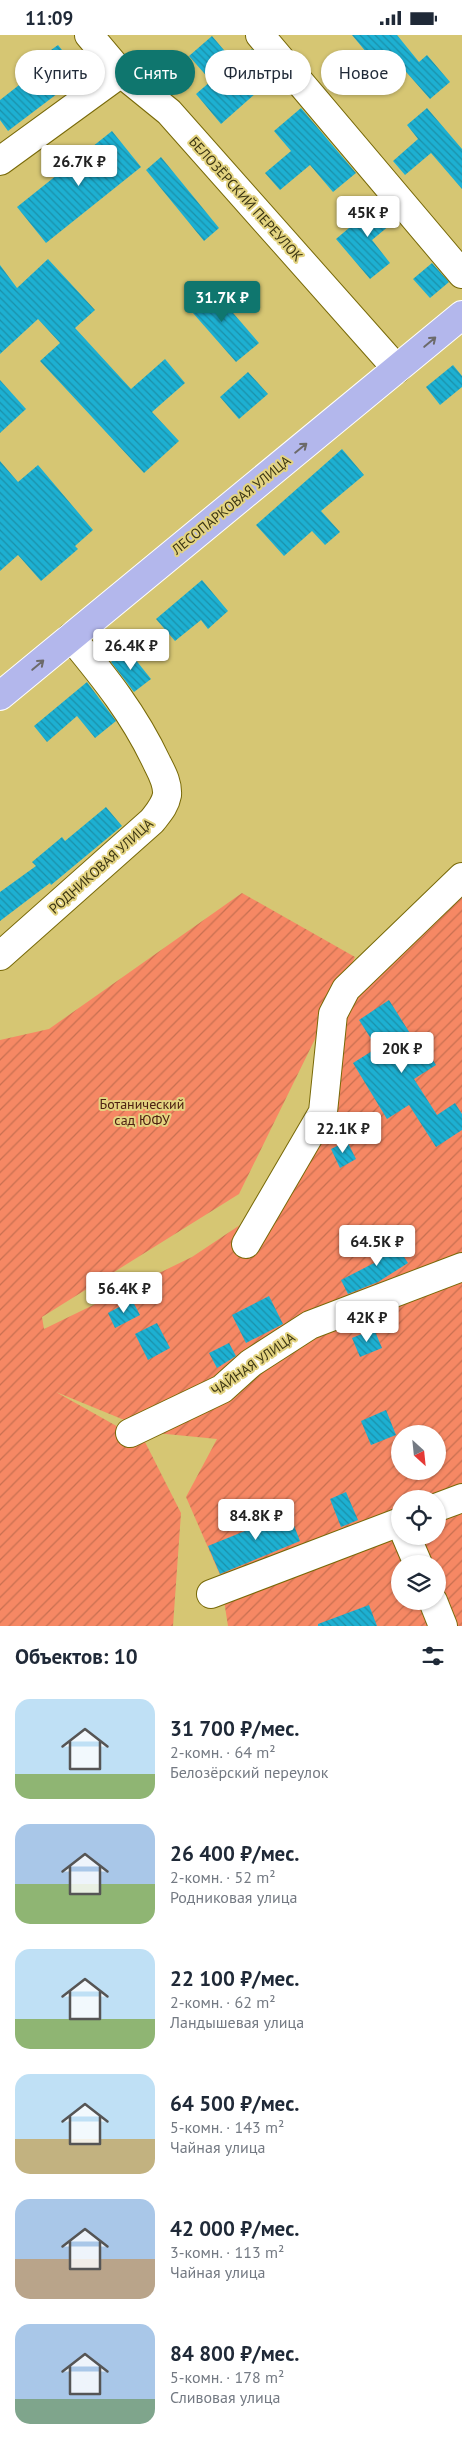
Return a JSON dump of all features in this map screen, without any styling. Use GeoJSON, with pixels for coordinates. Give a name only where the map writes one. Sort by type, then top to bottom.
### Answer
{"type":"FeatureCollection","features":[{"type":"Feature","properties":{"kind":"main road","name":"ЛЕСОПАРКОВАЯ УЛИЦА"},"geometry":{"type":"LineString","coordinates":[[0,696],[462,315]]}},
{"type":"Feature","properties":{"kind":"street"},"geometry":{"type":"LineString","coordinates":[[260,35],[462,274]]}},
{"type":"Feature","properties":{"kind":"street","name":"БЕЛОЗЁРСКИЙ ПЕРЕУЛОК"},"geometry":{"type":"LineString","coordinates":[[97,38],[115,64]]}},
{"type":"Feature","properties":{"kind":"street"},"geometry":{"type":"LineString","coordinates":[[0,161],[115,77]]}},
{"type":"Feature","properties":{"kind":"street","name":"БЕЛОЗЁРСКИЙ ПЕРЕУЛОК"},"geometry":{"type":"LineString","coordinates":[[148,95],[169,112],[397,369]]}},
{"type":"Feature","properties":{"kind":"street","name":"РОДНИКОВАЯ УЛИЦА"},"geometry":{"type":"LineString","coordinates":[[0,956],[152,821],[165,805],[166,781],[142,731],[111,685],[71,637]]}},
{"type":"Feature","properties":{"kind":"street"},"geometry":{"type":"LineString","coordinates":[[246,1243],[323,1112],[333,1014],[346,989],[462,877]]}},
{"type":"Feature","properties":{"kind":"street","name":"ЧАЙНАЯ УЛИЦА"},"geometry":{"type":"LineString","coordinates":[[130,1433],[222,1389],[251,1363],[310,1325],[462,1267]]}},
{"type":"Feature","properties":{"kind":"street"},"geometry":{"type":"LineString","coordinates":[[446,1504],[462,1498]]}},
{"type":"Feature","properties":{"kind":"street"},"geometry":{"type":"LineString","coordinates":[[211,1594],[391,1524]]}},
{"type":"Feature","properties":{"kind":"street"},"geometry":{"type":"LineString","coordinates":[[437,1610],[443,1626]]}},
{"type":"Feature","properties":{"kind":"green space","name":"Ботанический сад ЮФУ"},"geometry":{"type":"Polygon","coordinates":[[[462,869],[462,1626],[228,1626],[220,1575],[186,1497],[217,1439],[156,1433],[56,1392],[145,1442],[181,1513],[173,1626],[0,1626],[0,1040],[49,1029],[242,893],[355,957],[349,969],[462,869]],[[343,982],[239,1194],[42,1317],[44,1329],[192,1257],[252,1217],[328,1100],[343,982]]]}},
{"type":"Feature","properties":{"kind":"building"},"geometry":{"type":"Polygon","coordinates":[[[352,35],[397,35],[419,62],[427,55],[450,82],[430,99],[406,72],[406,50],[364,50],[352,35]]]}},
{"type":"Feature","properties":{"kind":"building"},"geometry":{"type":"Polygon","coordinates":[[[212,36],[224,50],[205,50],[205,74],[195,63],[195,51],[212,36]]]}},
{"type":"Feature","properties":{"kind":"building"},"geometry":{"type":"Polygon","coordinates":[[[58,45],[62,50],[51,50],[58,45]]]}},
{"type":"Feature","properties":{"kind":"building"},"geometry":{"type":"Polygon","coordinates":[[[205,86],[205,95],[254,95],[221,124],[196,94],[205,86]]]}},
{"type":"Feature","properties":{"kind":"building"},"geometry":{"type":"Polygon","coordinates":[[[15,88],[15,95],[56,95],[8,131],[0,120],[0,100],[15,88]]]}},
{"type":"Feature","properties":{"kind":"building"},"geometry":{"type":"Polygon","coordinates":[[[301,108],[356,173],[333,192],[310,165],[280,190],[265,173],[291,151],[274,131],[301,108]]]}},
{"type":"Feature","properties":{"kind":"building"},"geometry":{"type":"Polygon","coordinates":[[[427,108],[462,149],[462,189],[431,153],[405,175],[393,161],[418,139],[407,125],[427,108]]]}},
{"type":"Feature","properties":{"kind":"building"},"geometry":{"type":"Polygon","coordinates":[[[112,131],[141,167],[46,243],[17,207],[112,131]]]}},
{"type":"Feature","properties":{"kind":"building"},"geometry":{"type":"Polygon","coordinates":[[[161,157],[219,228],[204,241],[146,170],[161,157]]]}},
{"type":"Feature","properties":{"kind":"building"},"geometry":{"type":"Polygon","coordinates":[[[377,198],[396,220],[372,240],[390,263],[370,279],[336,239],[362,217],[359,213],[377,198]]]}},
{"type":"Feature","properties":{"kind":"building"},"geometry":{"type":"Polygon","coordinates":[[[48,259],[95,310],[75,328],[131,389],[165,359],[185,383],[152,412],[179,441],[144,473],[40,361],[60,343],[38,319],[0,354],[0,265],[17,288],[48,259]]]}},
{"type":"Feature","properties":{"kind":"building"},"geometry":{"type":"Polygon","coordinates":[[[432,263],[449,282],[430,298],[413,279],[432,263]]]}},
{"type":"Feature","properties":{"kind":"building"},"geometry":{"type":"Polygon","coordinates":[[[208,284],[259,343],[236,362],[185,304],[208,284]]]}},
{"type":"Feature","properties":{"kind":"building"},"geometry":{"type":"Polygon","coordinates":[[[453,365],[462,376],[462,387],[440,405],[426,387],[453,365]]]}},
{"type":"Feature","properties":{"kind":"building"},"geometry":{"type":"Polygon","coordinates":[[[248,372],[268,394],[239,419],[220,397],[248,372]]]}},
{"type":"Feature","properties":{"kind":"building"},"geometry":{"type":"Polygon","coordinates":[[[0,380],[26,409],[0,433],[0,380]]]}},
{"type":"Feature","properties":{"kind":"building"},"geometry":{"type":"Polygon","coordinates":[[[342,449],[364,475],[321,511],[340,532],[325,545],[312,531],[284,556],[256,525],[342,449]]]}},
{"type":"Feature","properties":{"kind":"building"},"geometry":{"type":"Polygon","coordinates":[[[0,461],[18,482],[38,465],[93,530],[75,546],[78,549],[41,581],[18,555],[0,571],[0,461]]]}},
{"type":"Feature","properties":{"kind":"building"},"geometry":{"type":"Polygon","coordinates":[[[202,580],[228,611],[208,629],[201,620],[175,641],[156,619],[202,580]]]}},
{"type":"Feature","properties":{"kind":"building"},"geometry":{"type":"Polygon","coordinates":[[[127,649],[151,679],[134,692],[111,662],[127,649]]]}},
{"type":"Feature","properties":{"kind":"building"},"geometry":{"type":"Polygon","coordinates":[[[87,682],[116,721],[95,738],[77,716],[47,742],[34,726],[87,682]]]}},
{"type":"Feature","properties":{"kind":"building"},"geometry":{"type":"Polygon","coordinates":[[[106,807],[122,826],[51,885],[50,883],[0,921],[0,892],[36,866],[32,862],[62,837],[65,841],[106,807]]]}},
{"type":"Feature","properties":{"kind":"building"},"geometry":{"type":"Polygon","coordinates":[[[389,1000],[418,1046],[422,1043],[436,1065],[414,1079],[437,1115],[455,1103],[462,1114],[462,1130],[436,1147],[409,1105],[387,1119],[353,1063],[377,1048],[359,1020],[389,1000]]]}},
{"type":"Feature","properties":{"kind":"building"},"geometry":{"type":"Polygon","coordinates":[[[347,1141],[356,1159],[340,1168],[331,1149],[347,1141]]]}},
{"type":"Feature","properties":{"kind":"building"},"geometry":{"type":"Polygon","coordinates":[[[391,1237],[408,1263],[378,1282],[348,1294],[341,1280],[380,1260],[372,1249],[391,1237]]]}},
{"type":"Feature","properties":{"kind":"building"},"geometry":{"type":"Polygon","coordinates":[[[269,1296],[283,1324],[246,1343],[232,1315],[269,1296]]]}},
{"type":"Feature","properties":{"kind":"building"},"geometry":{"type":"Polygon","coordinates":[[[132,1300],[140,1315],[115,1328],[108,1313],[132,1300]]]}},
{"type":"Feature","properties":{"kind":"building"},"geometry":{"type":"Polygon","coordinates":[[[157,1323],[170,1348],[148,1360],[135,1334],[157,1323]]]}},
{"type":"Feature","properties":{"kind":"building"},"geometry":{"type":"Polygon","coordinates":[[[374,1329],[382,1348],[360,1357],[352,1338],[374,1329]]]}},
{"type":"Feature","properties":{"kind":"building"},"geometry":{"type":"Polygon","coordinates":[[[229,1343],[236,1356],[217,1368],[209,1353],[229,1343]]]}},
{"type":"Feature","properties":{"kind":"building"},"geometry":{"type":"Polygon","coordinates":[[[386,1410],[392,1425],[391,1437],[371,1445],[361,1421],[386,1410]]]}},
{"type":"Feature","properties":{"kind":"building"},"geometry":{"type":"Polygon","coordinates":[[[346,1492],[358,1520],[341,1527],[330,1499],[346,1492]]]}},
{"type":"Feature","properties":{"kind":"building"},"geometry":{"type":"Polygon","coordinates":[[[286,1505],[300,1541],[220,1574],[208,1546],[260,1525],[257,1517],[286,1505]]]}},
{"type":"Feature","properties":{"kind":"building"},"geometry":{"type":"Polygon","coordinates":[[[369,1605],[377,1626],[318,1626],[318,1624],[369,1605]]]}}]}
